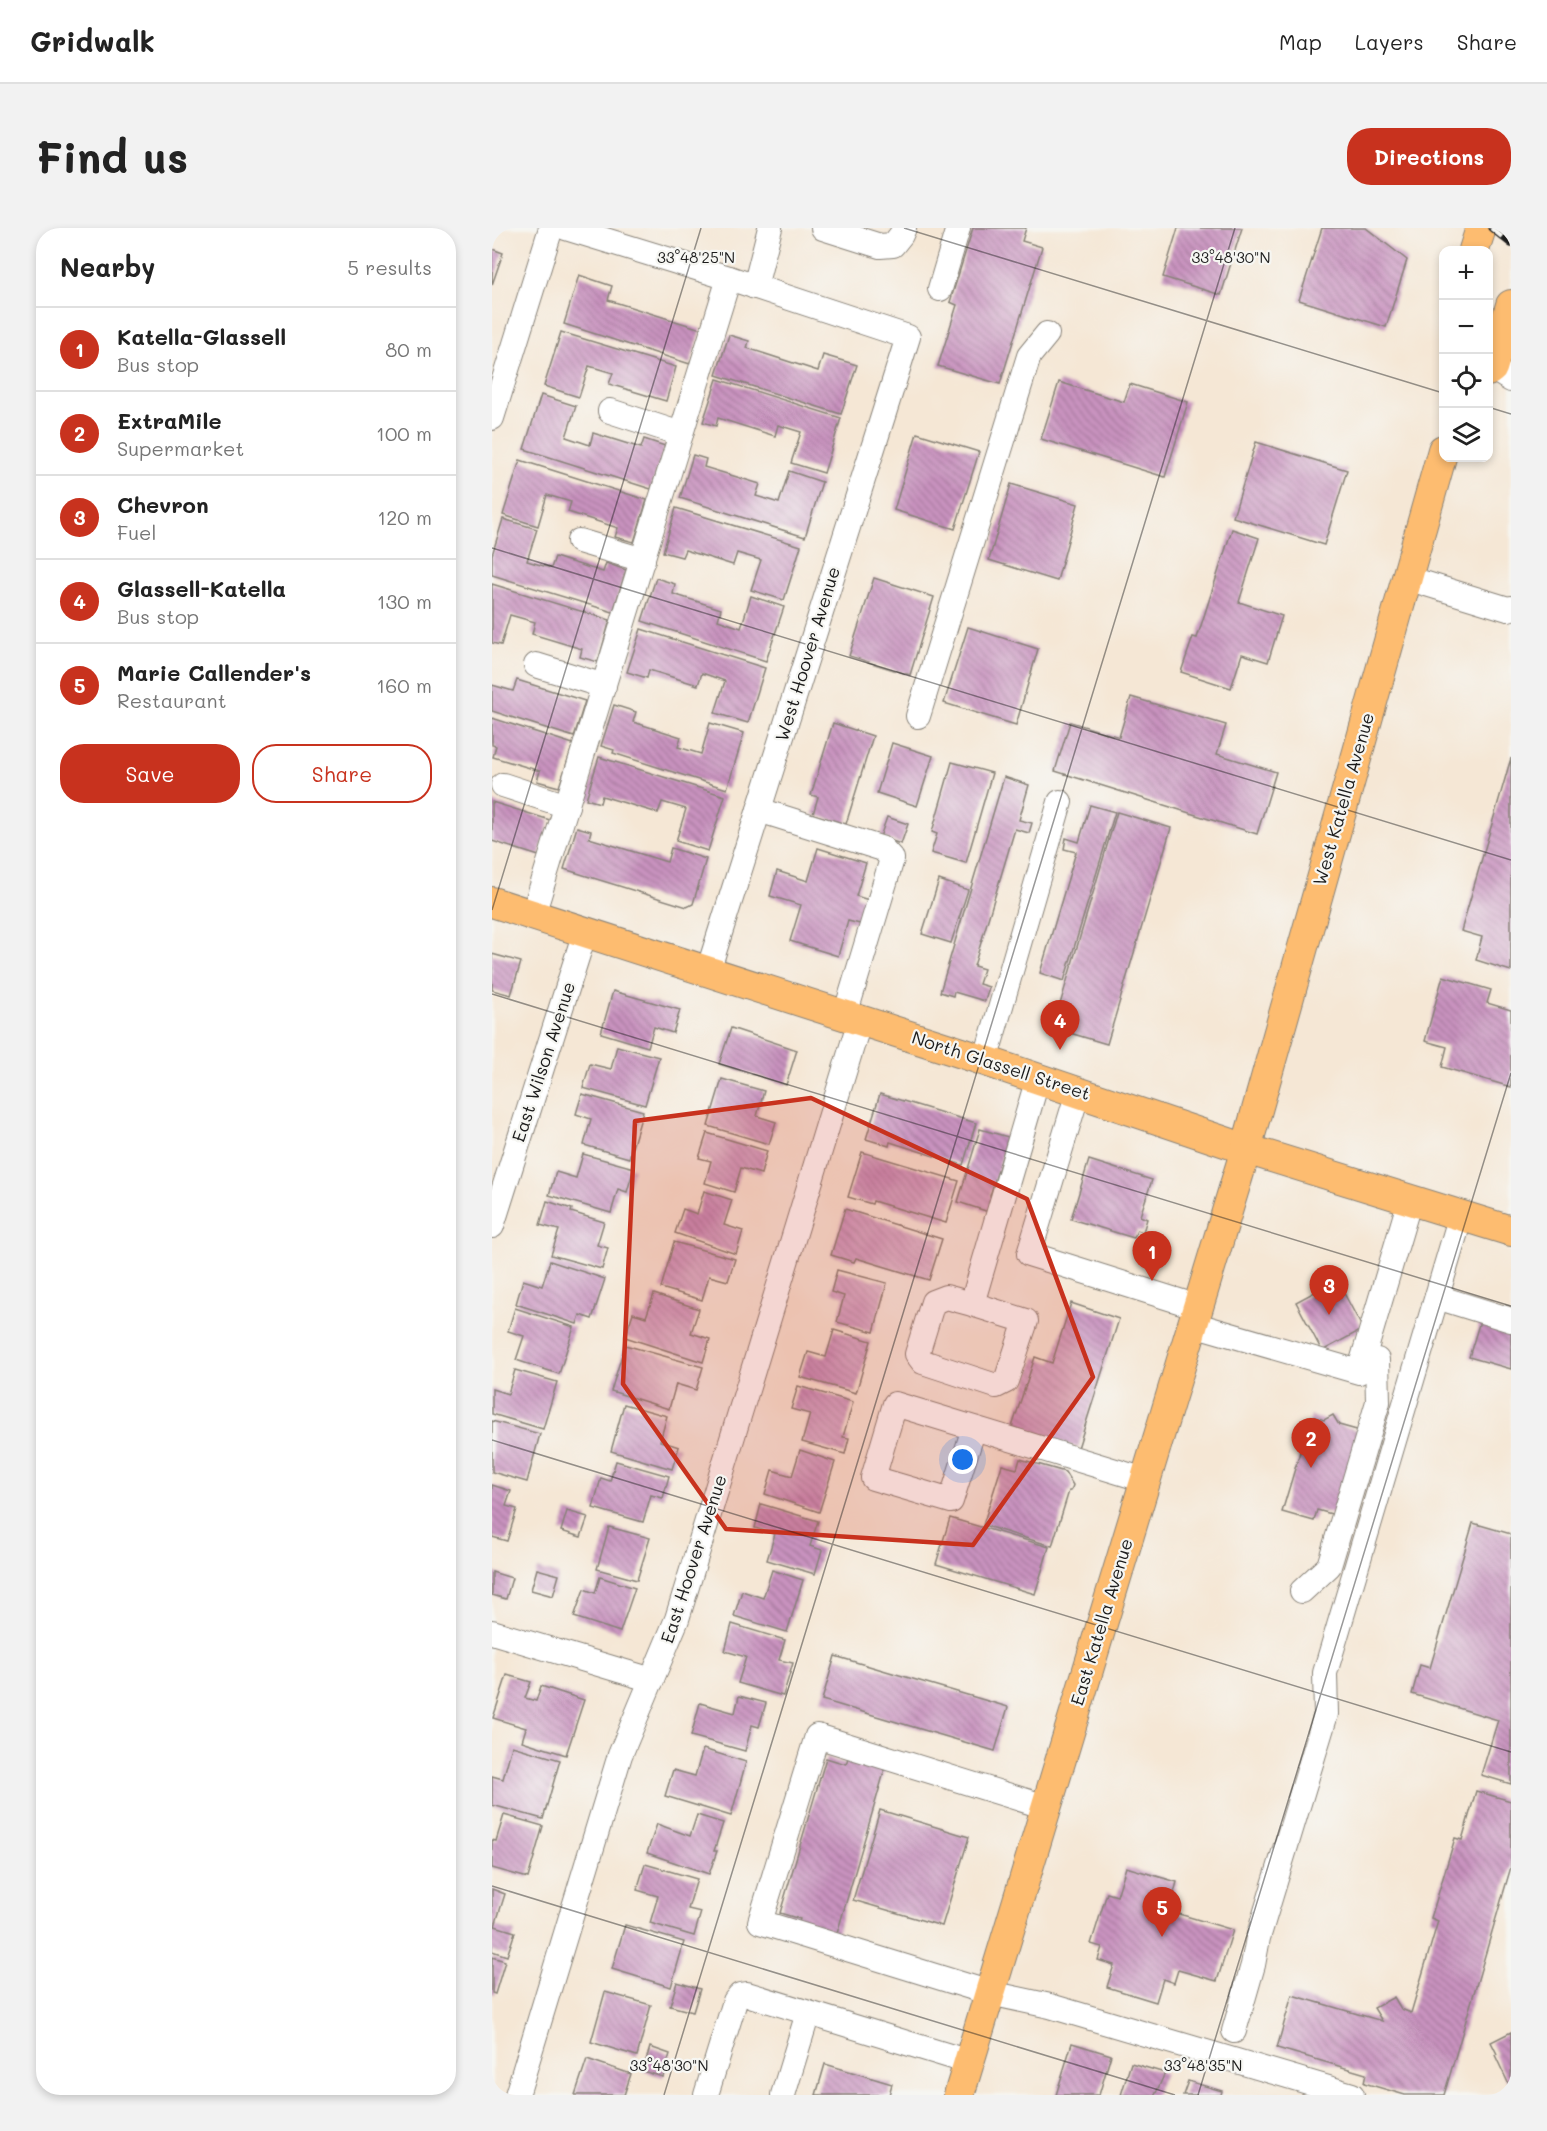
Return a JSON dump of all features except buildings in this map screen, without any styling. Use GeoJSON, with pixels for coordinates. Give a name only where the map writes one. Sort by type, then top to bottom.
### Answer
{"type":"FeatureCollection","features":[{"type":"Feature","properties":{"kind":"main road"},"geometry":{"type":"LineString","coordinates":[[1475,246],[1481,228]]}},
{"type":"Feature","properties":{"kind":"main road"},"geometry":{"type":"LineString","coordinates":[[1497,373],[1511,305]]}},
{"type":"Feature","properties":{"kind":"main road","name":"West Katella Avenue"},"geometry":{"type":"LineString","coordinates":[[1246,1149],[1440,462]]}},
{"type":"Feature","properties":{"kind":"main road","name":"North Glassell Street"},"geometry":{"type":"LineString","coordinates":[[492,902],[853,1017],[1246,1149],[1511,1231]]}},
{"type":"Feature","properties":{"kind":"main road","name":"East Katella Avenue"},"geometry":{"type":"LineString","coordinates":[[959,2095],[1246,1149]]}},
{"type":"Feature","properties":{"kind":"street"},"geometry":{"type":"LineString","coordinates":[[492,418],[551,228]]}},
{"type":"Feature","properties":{"kind":"street"},"geometry":{"type":"LineString","coordinates":[[574,229],[755,287],[770,228]]}},
{"type":"Feature","properties":{"kind":"street"},"geometry":{"type":"LineString","coordinates":[[823,228],[880,246],[893,245],[902,235],[904,228]]}},
{"type":"Feature","properties":{"kind":"street"},"geometry":{"type":"LineString","coordinates":[[940,289],[958,228]]}},
{"type":"Feature","properties":{"kind":"street"},"geometry":{"type":"LineString","coordinates":[[533,915],[729,278]]}},
{"type":"Feature","properties":{"kind":"street","name":"West Hoover Avenue"},"geometry":{"type":"LineString","coordinates":[[708,971],[908,337],[755,287]]}},
{"type":"Feature","properties":{"kind":"street"},"geometry":{"type":"LineString","coordinates":[[918,716],[1029,356],[1047,334]]}},
{"type":"Feature","properties":{"kind":"street"},"geometry":{"type":"LineString","coordinates":[[610,411],[681,434]]}},
{"type":"Feature","properties":{"kind":"street"},"geometry":{"type":"LineString","coordinates":[[579,541],[643,560]]}},
{"type":"Feature","properties":{"kind":"street"},"geometry":{"type":"LineString","coordinates":[[1407,578],[1511,608]]}},
{"type":"Feature","properties":{"kind":"street"},"geometry":{"type":"LineString","coordinates":[[536,665],[604,686]]}},
{"type":"Feature","properties":{"kind":"street"},"geometry":{"type":"LineString","coordinates":[[503,784],[567,806]]}},
{"type":"Feature","properties":{"kind":"street"},"geometry":{"type":"LineString","coordinates":[[985,1061],[1060,802]]}},
{"type":"Feature","properties":{"kind":"street","name":"East Hoover Avenue"},"geometry":{"type":"LineString","coordinates":[[517,2095],[620,1755],[677,1619],[853,1017],[892,859],[883,849],[759,810]]}},
{"type":"Feature","properties":{"kind":"street","name":"East Wilson Avenue"},"geometry":{"type":"LineString","coordinates":[[492,1226],[585,932]]}},
{"type":"Feature","properties":{"kind":"street"},"geometry":{"type":"LineString","coordinates":[[972,1304],[1038,1078]]}},
{"type":"Feature","properties":{"kind":"street"},"geometry":{"type":"LineString","coordinates":[[1078,1092],[1029,1254],[1359,1372],[1410,1200]]}},
{"type":"Feature","properties":{"kind":"street"},"geometry":{"type":"LineString","coordinates":[[1234,2031],[1254,1965],[1258,1938],[1326,1714],[1325,1673],[1461,1215]]}},
{"type":"Feature","properties":{"kind":"street"},"geometry":{"type":"LineString","coordinates":[[946,1297],[972,1304],[1026,1321],[1006,1381],[996,1386],[924,1362],[917,1354],[933,1302],[946,1297]]}},
{"type":"Feature","properties":{"kind":"street"},"geometry":{"type":"LineString","coordinates":[[1437,1297],[1511,1320]]}},
{"type":"Feature","properties":{"kind":"street"},"geometry":{"type":"LineString","coordinates":[[1302,1591],[1329,1566],[1378,1402],[1377,1360]]}},
{"type":"Feature","properties":{"kind":"street"},"geometry":{"type":"LineString","coordinates":[[974,1428],[951,1501],[873,1478],[895,1404],[974,1428],[1145,1480]]}},
{"type":"Feature","properties":{"kind":"street"},"geometry":{"type":"LineString","coordinates":[[492,1632],[652,1680]]}},
{"type":"Feature","properties":{"kind":"street"},"geometry":{"type":"LineString","coordinates":[[1046,1807],[817,1736],[760,1922],[990,1993],[1050,2006],[1352,2095]]}},
{"type":"Feature","properties":{"kind":"street"},"geometry":{"type":"LineString","coordinates":[[706,2095],[735,2001],[740,1995],[747,1994],[969,2062]]}},
{"type":"Feature","properties":{"kind":"street"},"geometry":{"type":"LineString","coordinates":[[783,2095],[808,2013]]}},
{"type":"Feature","properties":{"kind":"highlighted area"},"geometry":{"type":"Polygon","coordinates":[[[811,1098],[1027,1199],[1093,1377],[973,1545],[726,1529],[623,1384],[635,1121],[811,1098]]]}},
{"type":"Feature","properties":{"kind":"railway"},"geometry":{"type":"LineString","coordinates":[[1491,228],[1511,244]]}},
{"type":"Feature","properties":{"kind":"place","name":"Glassell-Katella"},"geometry":{"type":"Point","coordinates":[1060,1050]}},
{"type":"Feature","properties":{"kind":"place","name":"Katella-Glassell"},"geometry":{"type":"Point","coordinates":[1152,1281]}},
{"type":"Feature","properties":{"kind":"place","name":"Chevron"},"geometry":{"type":"Point","coordinates":[1329,1315]}},
{"type":"Feature","properties":{"kind":"place","name":"ExtraMile"},"geometry":{"type":"Point","coordinates":[1311,1468]}},
{"type":"Feature","properties":{"kind":"place","name":"Marie Callender's"},"geometry":{"type":"Point","coordinates":[1162,1937]}}]}
